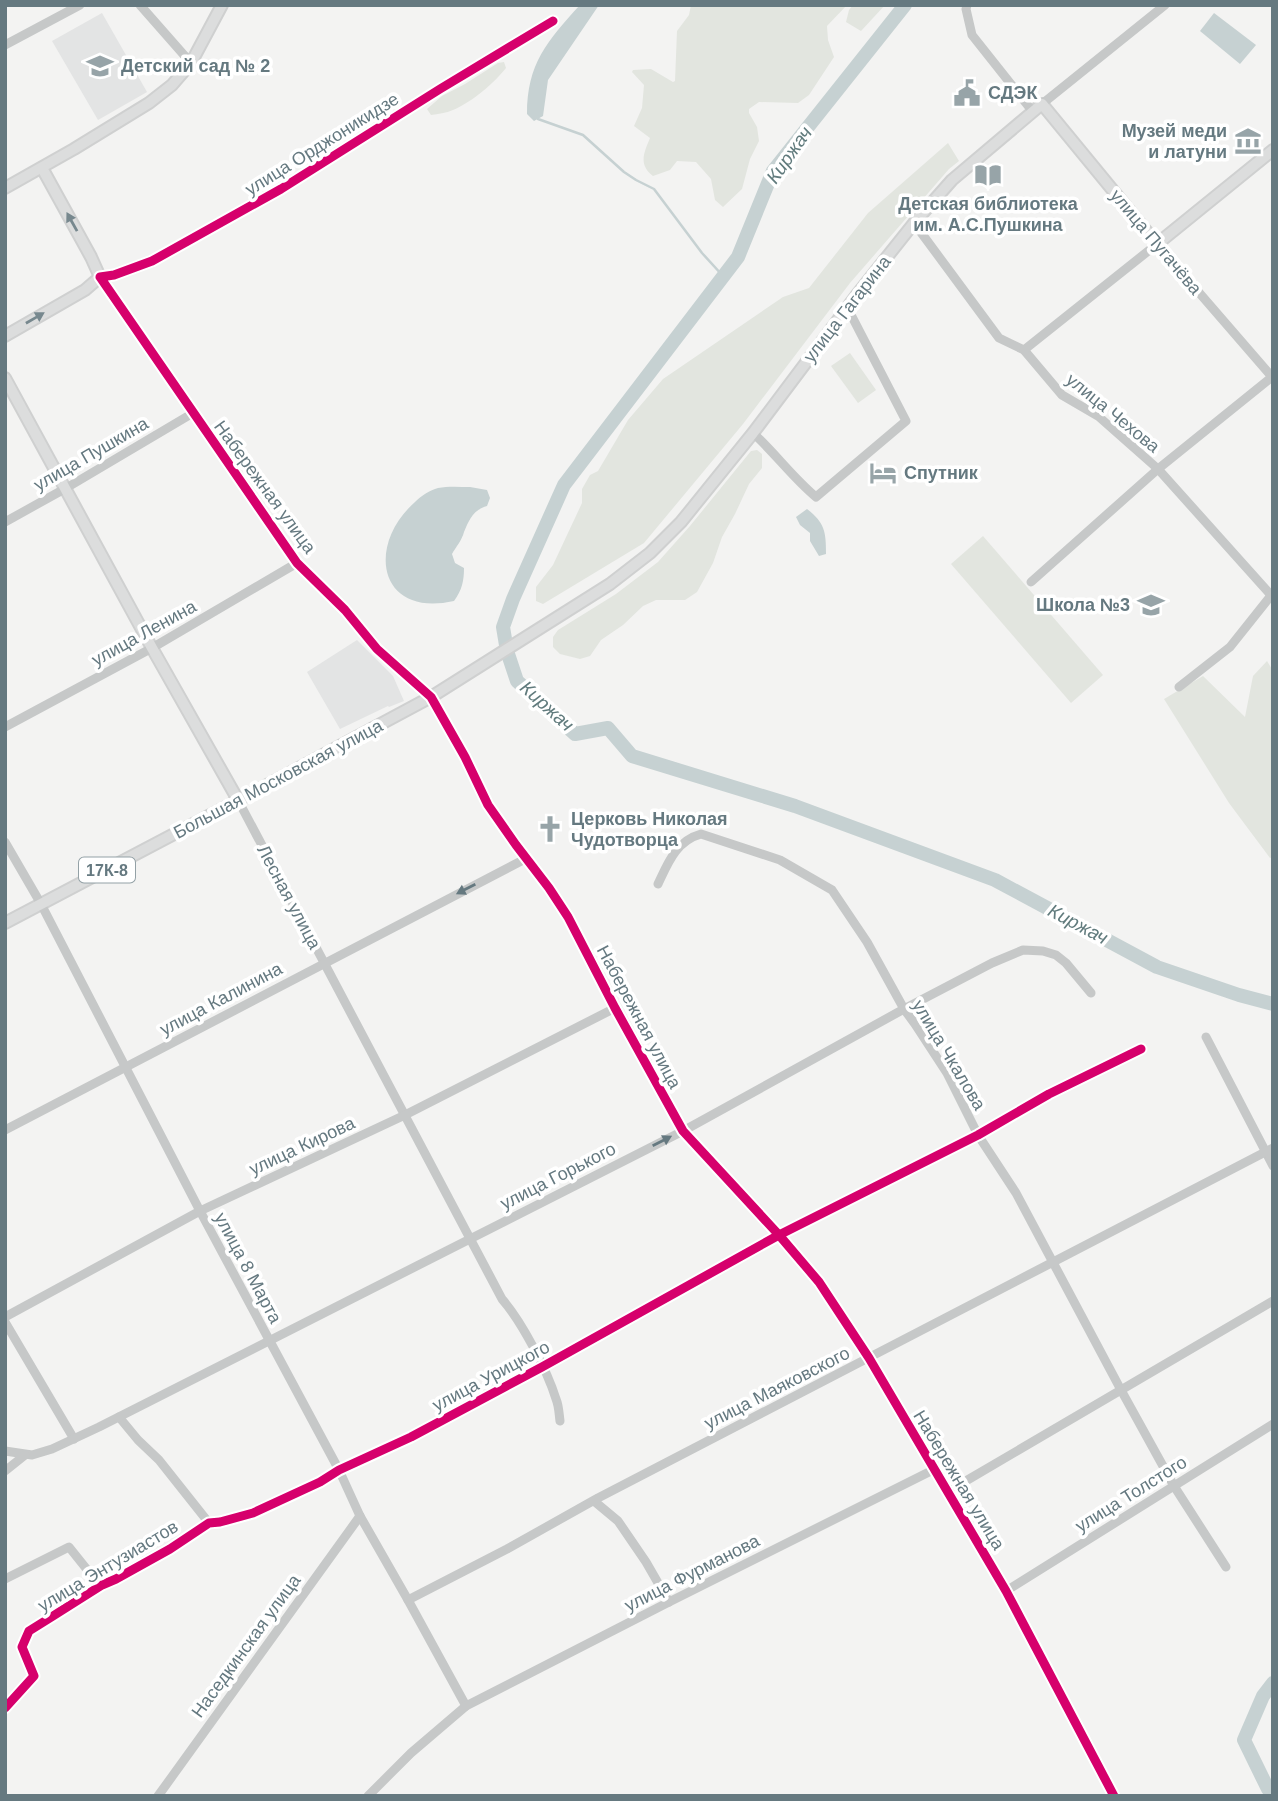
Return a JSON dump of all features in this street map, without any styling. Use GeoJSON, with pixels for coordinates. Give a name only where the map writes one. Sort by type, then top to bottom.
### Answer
{"type":"FeatureCollection","features":[{"type":"Feature","properties":{"kind":"main road"},"geometry":{"type":"LineString","coordinates":[[5,188],[149,103],[172,85],[191,63],[222,5]]}},
{"type":"Feature","properties":{"kind":"main road","name":"улица Гагарина"},"geometry":{"type":"LineString","coordinates":[[545,624],[610,584],[650,553],[681,523],[914,223],[952,180],[1037,108]]}},
{"type":"Feature","properties":{"kind":"main road","name":"улица Пугачёва"},"geometry":{"type":"LineString","coordinates":[[1037,108],[1157,244]]}},
{"type":"Feature","properties":{"kind":"main road"},"geometry":{"type":"LineString","coordinates":[[1157,244],[1273,150]]}},
{"type":"Feature","properties":{"kind":"main road","name":"Набережная улица"},"geometry":{"type":"LineString","coordinates":[[42,168],[100,277]]}},
{"type":"Feature","properties":{"kind":"main road","name":"улица Орджоникидзе"},"geometry":{"type":"LineString","coordinates":[[5,335],[85,290],[100,277]]}},
{"type":"Feature","properties":{"kind":"main road","name":"Лесная улица"},"geometry":{"type":"LineString","coordinates":[[5,378],[152,648],[239,800]]}},
{"type":"Feature","properties":{"kind":"main road","name":"Большая Московская улица"},"geometry":{"type":"LineString","coordinates":[[5,923],[431,697],[545,624]]}},
{"type":"Feature","properties":{"kind":"street"},"geometry":{"type":"LineString","coordinates":[[5,45],[80,5]]}},
{"type":"Feature","properties":{"kind":"street"},"geometry":{"type":"LineString","coordinates":[[140,5],[191,63]]}},
{"type":"Feature","properties":{"kind":"street"},"geometry":{"type":"LineString","coordinates":[[967,5],[972,35],[1037,108]]}},
{"type":"Feature","properties":{"kind":"street","name":"улица Гагарина"},"geometry":{"type":"LineString","coordinates":[[1037,108],[1165,5]]}},
{"type":"Feature","properties":{"kind":"street","name":"улица Орджоникидзе"},"geometry":{"type":"LineString","coordinates":[[100,277],[114,275],[152,261],[269,196],[553,21]]}},
{"type":"Feature","properties":{"kind":"street","name":"улица Чехова"},"geometry":{"type":"LineString","coordinates":[[914,223],[999,338],[1024,350],[1062,395],[1098,416],[1158,469],[1272,593]]}},
{"type":"Feature","properties":{"kind":"street"},"geometry":{"type":"LineString","coordinates":[[1024,350],[1157,244]]}},
{"type":"Feature","properties":{"kind":"street","name":"улица Пугачёва"},"geometry":{"type":"LineString","coordinates":[[1157,244],[1272,377]]}},
{"type":"Feature","properties":{"kind":"street","name":"Набережная улица"},"geometry":{"type":"LineString","coordinates":[[100,277],[297,563],[345,610],[377,649],[431,697],[488,804],[568,917],[683,1131],[819,1282],[869,1358],[1006,1591],[1114,1796]]}},
{"type":"Feature","properties":{"kind":"street"},"geometry":{"type":"LineString","coordinates":[[753,433],[816,497],[906,421],[847,307]]}},
{"type":"Feature","properties":{"kind":"street"},"geometry":{"type":"LineString","coordinates":[[1031,582],[1158,469],[1272,377]]}},
{"type":"Feature","properties":{"kind":"street","name":"улица Пушкина"},"geometry":{"type":"LineString","coordinates":[[5,522],[193,413]]}},
{"type":"Feature","properties":{"kind":"street","name":"улица Ленина"},"geometry":{"type":"LineString","coordinates":[[5,727],[152,648],[297,563]]}},
{"type":"Feature","properties":{"kind":"street"},"geometry":{"type":"LineString","coordinates":[[1178,687],[1230,647],[1272,593]]}},
{"type":"Feature","properties":{"kind":"street","name":"Лесная улица"},"geometry":{"type":"LineString","coordinates":[[239,800],[502,1299],[515,1314],[557,1400],[560,1421]]}},
{"type":"Feature","properties":{"kind":"street","name":"улица Чкалова"},"geometry":{"type":"LineString","coordinates":[[657,884],[673,853],[682,842],[701,834],[780,860],[832,890],[867,942],[904,1009],[947,1073],[978,1135],[1016,1193],[1054,1261],[1174,1486],[1226,1567]]}},
{"type":"Feature","properties":{"kind":"street","name":"улица 8 Марта"},"geometry":{"type":"LineString","coordinates":[[5,842],[41,904],[200,1212],[339,1470],[360,1516],[466,1706]]}},
{"type":"Feature","properties":{"kind":"street","name":"улица Калинина"},"geometry":{"type":"LineString","coordinates":[[5,1130],[527,858]]}},
{"type":"Feature","properties":{"kind":"street","name":"улица Горького"},"geometry":{"type":"LineString","coordinates":[[5,1451],[32,1455],[74,1439],[119,1417],[683,1131],[992,963],[1023,950],[1043,951],[1056,955],[1066,963],[1091,993]]}},
{"type":"Feature","properties":{"kind":"street","name":"улица Кирова"},"geometry":{"type":"LineString","coordinates":[[5,1319],[200,1212],[405,1115],[615,1008]]}},
{"type":"Feature","properties":{"kind":"street"},"geometry":{"type":"LineString","coordinates":[[1206,1037],[1269,1150],[1273,1166]]}},
{"type":"Feature","properties":{"kind":"street","name":"улица Урицкого"},"geometry":{"type":"LineString","coordinates":[[209,1523],[253,1513],[411,1437],[779,1235],[1141,1049]]}},
{"type":"Feature","properties":{"kind":"street","name":"улица Маяковского"},"geometry":{"type":"LineString","coordinates":[[408,1600],[1269,1150]]}},
{"type":"Feature","properties":{"kind":"street"},"geometry":{"type":"LineString","coordinates":[[947,1492],[1273,1301]]}},
{"type":"Feature","properties":{"kind":"street"},"geometry":{"type":"LineString","coordinates":[[5,1319],[74,1439]]}},
{"type":"Feature","properties":{"kind":"street"},"geometry":{"type":"LineString","coordinates":[[119,1417],[159,1460],[209,1523]]}},
{"type":"Feature","properties":{"kind":"street","name":"улица Толстого"},"geometry":{"type":"LineString","coordinates":[[1006,1591],[1273,1424]]}},
{"type":"Feature","properties":{"kind":"street","name":"улица Горького"},"geometry":{"type":"LineString","coordinates":[[5,1471],[25,1455]]}},
{"type":"Feature","properties":{"kind":"street","name":"улица Фурманова"},"geometry":{"type":"LineString","coordinates":[[368,1796],[466,1706],[933,1470]]}},
{"type":"Feature","properties":{"kind":"street"},"geometry":{"type":"LineString","coordinates":[[594,1501],[618,1521],[646,1562],[668,1602]]}},
{"type":"Feature","properties":{"kind":"street","name":"Наседкинская улица"},"geometry":{"type":"LineString","coordinates":[[158,1796],[360,1516]]}},
{"type":"Feature","properties":{"kind":"street","name":"улица Энтузиастов"},"geometry":{"type":"LineString","coordinates":[[5,1707],[34,1676],[22,1647],[29,1631],[102,1585],[170,1549],[209,1523]]}},
{"type":"Feature","properties":{"kind":"street"},"geometry":{"type":"LineString","coordinates":[[5,1579],[69,1547],[102,1585]]}},
{"type":"Feature","properties":{"kind":"shaded area"},"geometry":{"type":"Polygon","coordinates":[[[580,5],[599,5],[548,80],[543,116],[534,121],[527,114],[535,67],[549,42],[580,5]]]}},
{"type":"Feature","properties":{"kind":"shaded area"},"geometry":{"type":"Polygon","coordinates":[[[691,5],[847,5],[827,26],[828,40],[834,57],[809,95],[798,103],[759,102],[749,109],[757,127],[759,141],[750,159],[742,189],[723,207],[715,200],[711,179],[696,162],[677,161],[670,170],[653,176],[648,172],[644,153],[650,138],[634,126],[642,108],[644,85],[632,72],[651,69],[675,81],[677,31],[689,15],[691,5]]]}},
{"type":"Feature","properties":{"kind":"shaded area"},"geometry":{"type":"Polygon","coordinates":[[[853,5],[885,5],[861,31],[846,22],[853,5]]]}},
{"type":"Feature","properties":{"kind":"shaded area","name":"Детский сад № 2"},"geometry":{"type":"Polygon","coordinates":[[[102,13],[147,92],[98,120],[52,41],[102,13]]]}},
{"type":"Feature","properties":{"kind":"shaded area"},"geometry":{"type":"Polygon","coordinates":[[[1214,13],[1256,45],[1240,64],[1200,31],[1214,13]]]}},
{"type":"Feature","properties":{"kind":"shaded area"},"geometry":{"type":"Polygon","coordinates":[[[504,62],[506,68],[501,74],[467,102],[439,114],[431,115],[427,109],[442,96],[504,62]]]}},
{"type":"Feature","properties":{"kind":"shaded area"},"geometry":{"type":"Polygon","coordinates":[[[948,143],[959,161],[949,169],[850,283],[743,424],[644,543],[543,604],[536,601],[536,587],[553,565],[582,503],[582,489],[590,475],[598,471],[628,420],[663,379],[783,297],[809,288],[868,213],[948,143]]]}},
{"type":"Feature","properties":{"kind":"shaded area"},"geometry":{"type":"Polygon","coordinates":[[[850,353],[876,390],[858,403],[831,366],[850,353]]]}},
{"type":"Feature","properties":{"kind":"shaded area"},"geometry":{"type":"Polygon","coordinates":[[[757,450],[762,454],[762,468],[749,484],[697,592],[685,600],[656,600],[643,606],[623,625],[601,640],[590,656],[580,659],[560,654],[553,647],[553,637],[558,630],[616,594],[658,562],[751,451],[757,450]]]}},
{"type":"Feature","properties":{"kind":"shaded area"},"geometry":{"type":"Polygon","coordinates":[[[470,487],[487,490],[490,498],[487,506],[472,516],[452,554],[455,563],[464,568],[459,593],[454,601],[428,603],[409,599],[395,588],[388,574],[386,557],[390,538],[399,519],[417,500],[432,490],[470,487]]]}},
{"type":"Feature","properties":{"kind":"shaded area"},"geometry":{"type":"Polygon","coordinates":[[[807,509],[823,528],[826,554],[819,556],[810,541],[810,533],[800,525],[796,517],[807,509]]]}},
{"type":"Feature","properties":{"kind":"shaded area"},"geometry":{"type":"Polygon","coordinates":[[[983,536],[1103,675],[1071,703],[951,564],[983,536]]]}},
{"type":"Feature","properties":{"kind":"shaded area"},"geometry":{"type":"Polygon","coordinates":[[[357,640],[393,676],[404,701],[340,729],[307,672],[357,640]]]}},
{"type":"Feature","properties":{"kind":"shaded area"},"geometry":{"type":"Polygon","coordinates":[[[1267,661],[1273,671],[1273,857],[1270,858],[1229,803],[1164,699],[1203,676],[1245,717],[1253,676],[1267,661]]]}},
{"type":"Feature","properties":{"kind":"waterway","name":"Киржач"},"geometry":{"type":"LineString","coordinates":[[905,5],[773,171],[738,257],[564,485],[503,627],[507,651],[517,681],[575,734],[608,728],[632,756],[795,806],[995,880],[1157,967],[1273,1004]]}},
{"type":"Feature","properties":{"kind":"waterway"},"geometry":{"type":"LineString","coordinates":[[538,117],[583,135],[624,172],[654,189],[702,253],[723,276]]}},
{"type":"Feature","properties":{"kind":"waterway","name":"Киржач"},"geometry":{"type":"LineString","coordinates":[[1273,1683],[1263,1696],[1244,1740],[1273,1794]]}},
{"type":"Feature","properties":{"kind":"cycle path"},"geometry":{"type":"LineString","coordinates":[[553,21],[281,189],[152,261],[114,275],[100,277],[297,563],[345,610],[377,649],[431,697],[488,805],[568,917],[683,1131],[819,1282],[869,1358],[1006,1591],[1114,1796]]}},
{"type":"Feature","properties":{"kind":"cycle path"},"geometry":{"type":"LineString","coordinates":[[5,1708],[34,1676],[22,1647],[29,1631],[102,1585],[170,1549],[209,1523],[253,1513],[411,1437],[779,1235],[1141,1049]]}},
{"type":"Feature","properties":{"kind":"place","name":"Детский сад № 2"},"geometry":{"type":"Point","coordinates":[100,66]}},
{"type":"Feature","properties":{"kind":"place","name":"СДЭК"},"geometry":{"type":"Point","coordinates":[967,93]}},
{"type":"Feature","properties":{"kind":"place","name":"Музей меди и латуни"},"geometry":{"type":"Point","coordinates":[1248,141]}},
{"type":"Feature","properties":{"kind":"place","name":"Детская библиотека им. А.С.Пушкина"},"geometry":{"type":"Point","coordinates":[988,175]}},
{"type":"Feature","properties":{"kind":"place","name":"Спутник"},"geometry":{"type":"Point","coordinates":[883,473]}},
{"type":"Feature","properties":{"kind":"place","name":"Школа №3"},"geometry":{"type":"Point","coordinates":[1151,605]}},
{"type":"Feature","properties":{"kind":"place","name":"Церковь Николая Чудотворца"},"geometry":{"type":"Point","coordinates":[550,829]}}]}
